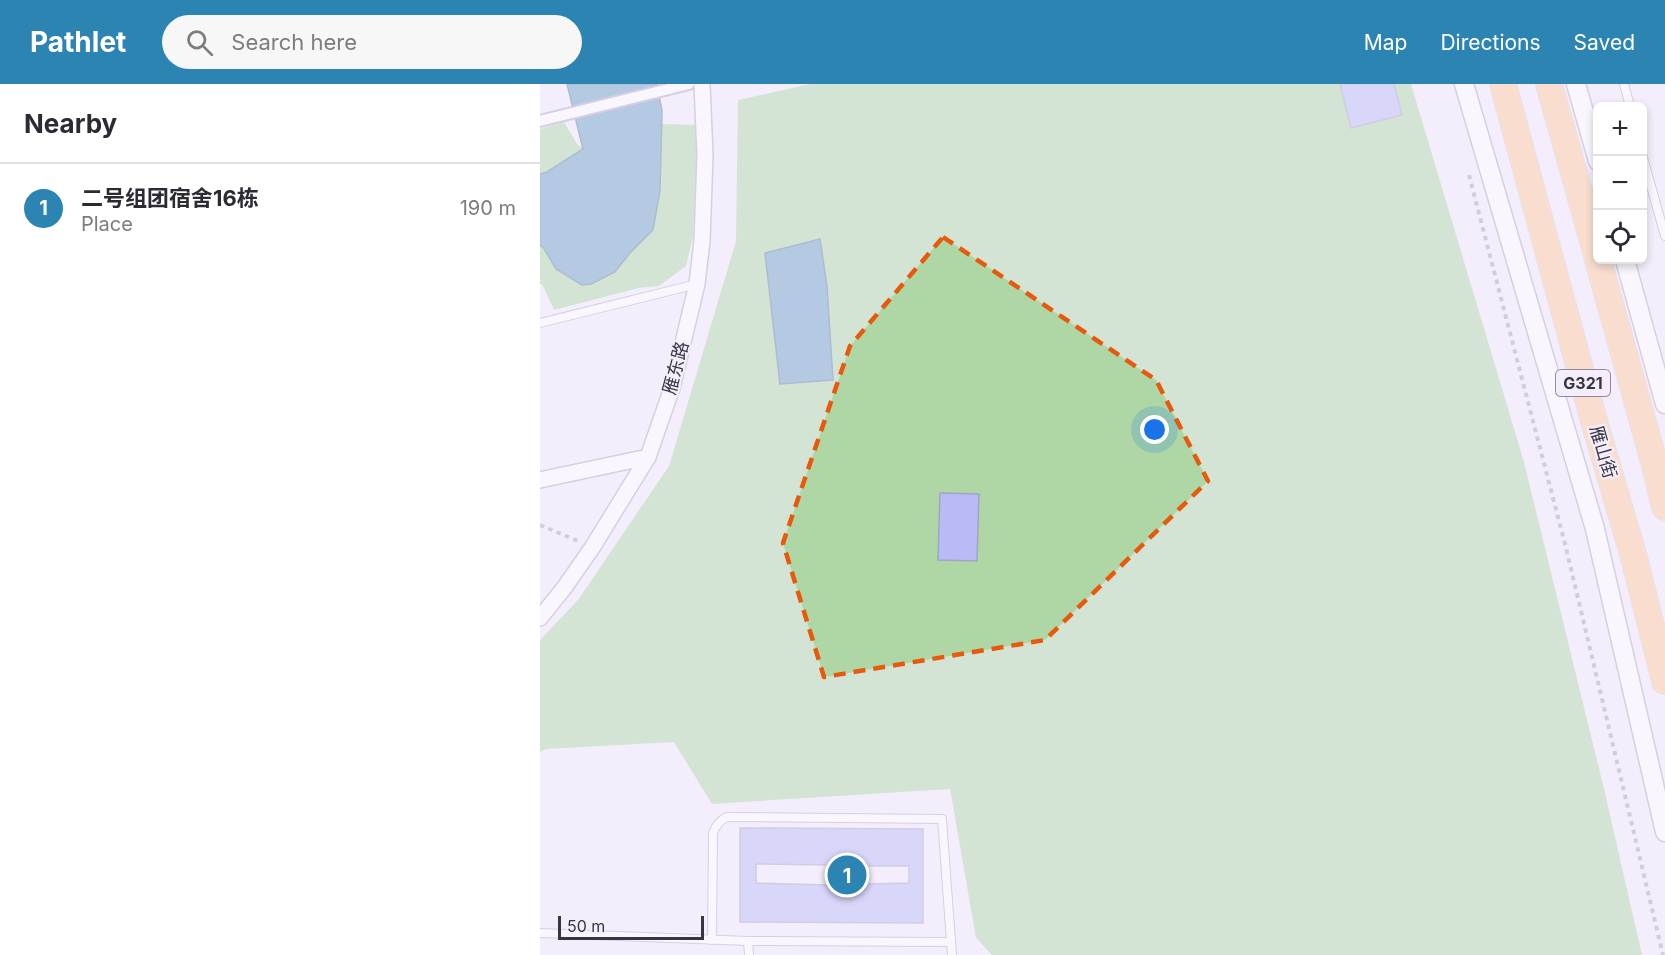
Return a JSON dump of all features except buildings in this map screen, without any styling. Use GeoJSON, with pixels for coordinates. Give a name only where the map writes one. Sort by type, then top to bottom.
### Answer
{"type":"FeatureCollection","features":[{"type":"Feature","properties":{"kind":"highway","name":"雁山街"},"geometry":{"type":"LineString","coordinates":[[1503,84],[1594,421],[1633,554],[1665,681]]}},
{"type":"Feature","properties":{"kind":"highway","name":"G321"},"geometry":{"type":"LineString","coordinates":[[1549,84],[1593,241]]}},
{"type":"Feature","properties":{"kind":"highway","name":"G321"},"geometry":{"type":"LineString","coordinates":[[1599,264],[1665,507]]}},
{"type":"Feature","properties":{"kind":"street"},"geometry":{"type":"LineString","coordinates":[[540,121],[689,84]]}},
{"type":"Feature","properties":{"kind":"street","name":"雁东路"},"geometry":{"type":"LineString","coordinates":[[540,618],[592,548],[648,457],[672,388],[697,284],[702,241],[705,155],[702,84]]}},
{"type":"Feature","properties":{"kind":"street"},"geometry":{"type":"LineString","coordinates":[[1464,84],[1595,529],[1665,832]]}},
{"type":"Feature","properties":{"kind":"street"},"geometry":{"type":"LineString","coordinates":[[1576,84],[1597,156]]}},
{"type":"Feature","properties":{"kind":"street"},"geometry":{"type":"LineString","coordinates":[[1626,264],[1665,404]]}},
{"type":"Feature","properties":{"kind":"street"},"geometry":{"type":"LineString","coordinates":[[540,480],[648,457]]}},
{"type":"Feature","properties":{"kind":"lane"},"geometry":{"type":"LineString","coordinates":[[1624,84],[1629,102]]}},
{"type":"Feature","properties":{"kind":"lane"},"geometry":{"type":"LineString","coordinates":[[1643,156],[1665,236]]}},
{"type":"Feature","properties":{"kind":"lane"},"geometry":{"type":"LineString","coordinates":[[540,323],[697,284]]}},
{"type":"Feature","properties":{"kind":"lane"},"geometry":{"type":"LineString","coordinates":[[712,940],[713,833],[717,824],[728,817],[942,819],[952,955]]}},
{"type":"Feature","properties":{"kind":"lane"},"geometry":{"type":"LineString","coordinates":[[540,933],[748,941],[951,942]]}},
{"type":"Feature","properties":{"kind":"lane"},"geometry":{"type":"LineString","coordinates":[[748,941],[749,955]]}},
{"type":"Feature","properties":{"kind":"path"},"geometry":{"type":"LineString","coordinates":[[1467,165],[1566,548],[1663,955]]}},
{"type":"Feature","properties":{"kind":"path"},"geometry":{"type":"LineString","coordinates":[[540,525],[592,548]]}},
{"type":"Feature","properties":{"kind":"highlighted area"},"geometry":{"type":"Polygon","coordinates":[[[943,237],[1156,380],[1208,481],[1045,640],[824,677],[783,543],[850,346],[943,237]]]}},
{"type":"Feature","properties":{"kind":"green space"},"geometry":{"type":"Polygon","coordinates":[[[810,84],[1411,84],[1524,462],[1642,955],[992,955],[976,938],[950,789],[712,804],[674,742],[546,749],[540,752],[540,640],[578,600],[669,466],[736,241],[738,100],[810,84]]]}},
{"type":"Feature","properties":{"kind":"green space"},"geometry":{"type":"Polygon","coordinates":[[[564,122],[577,144],[584,149],[540,174],[540,129],[564,122]]]}},
{"type":"Feature","properties":{"kind":"green space"},"geometry":{"type":"Polygon","coordinates":[[[662,124],[698,125],[693,237],[686,266],[659,286],[639,288],[554,310],[540,284],[540,246],[543,247],[556,269],[591,284],[615,272],[630,253],[660,191],[662,124]]]}},
{"type":"Feature","properties":{"kind":"water"},"geometry":{"type":"Polygon","coordinates":[[[567,84],[657,84],[662,111],[660,191],[653,230],[615,272],[591,284],[582,285],[556,269],[543,247],[540,246],[540,174],[583,149],[567,84]]]}},
{"type":"Feature","properties":{"kind":"water"},"geometry":{"type":"Polygon","coordinates":[[[820,239],[827,286],[833,380],[780,384],[765,253],[820,239]]]}},
{"type":"Feature","properties":{"kind":"place","name":"二号组团宿舍16栋"},"geometry":{"type":"Point","coordinates":[847,875]}}]}
